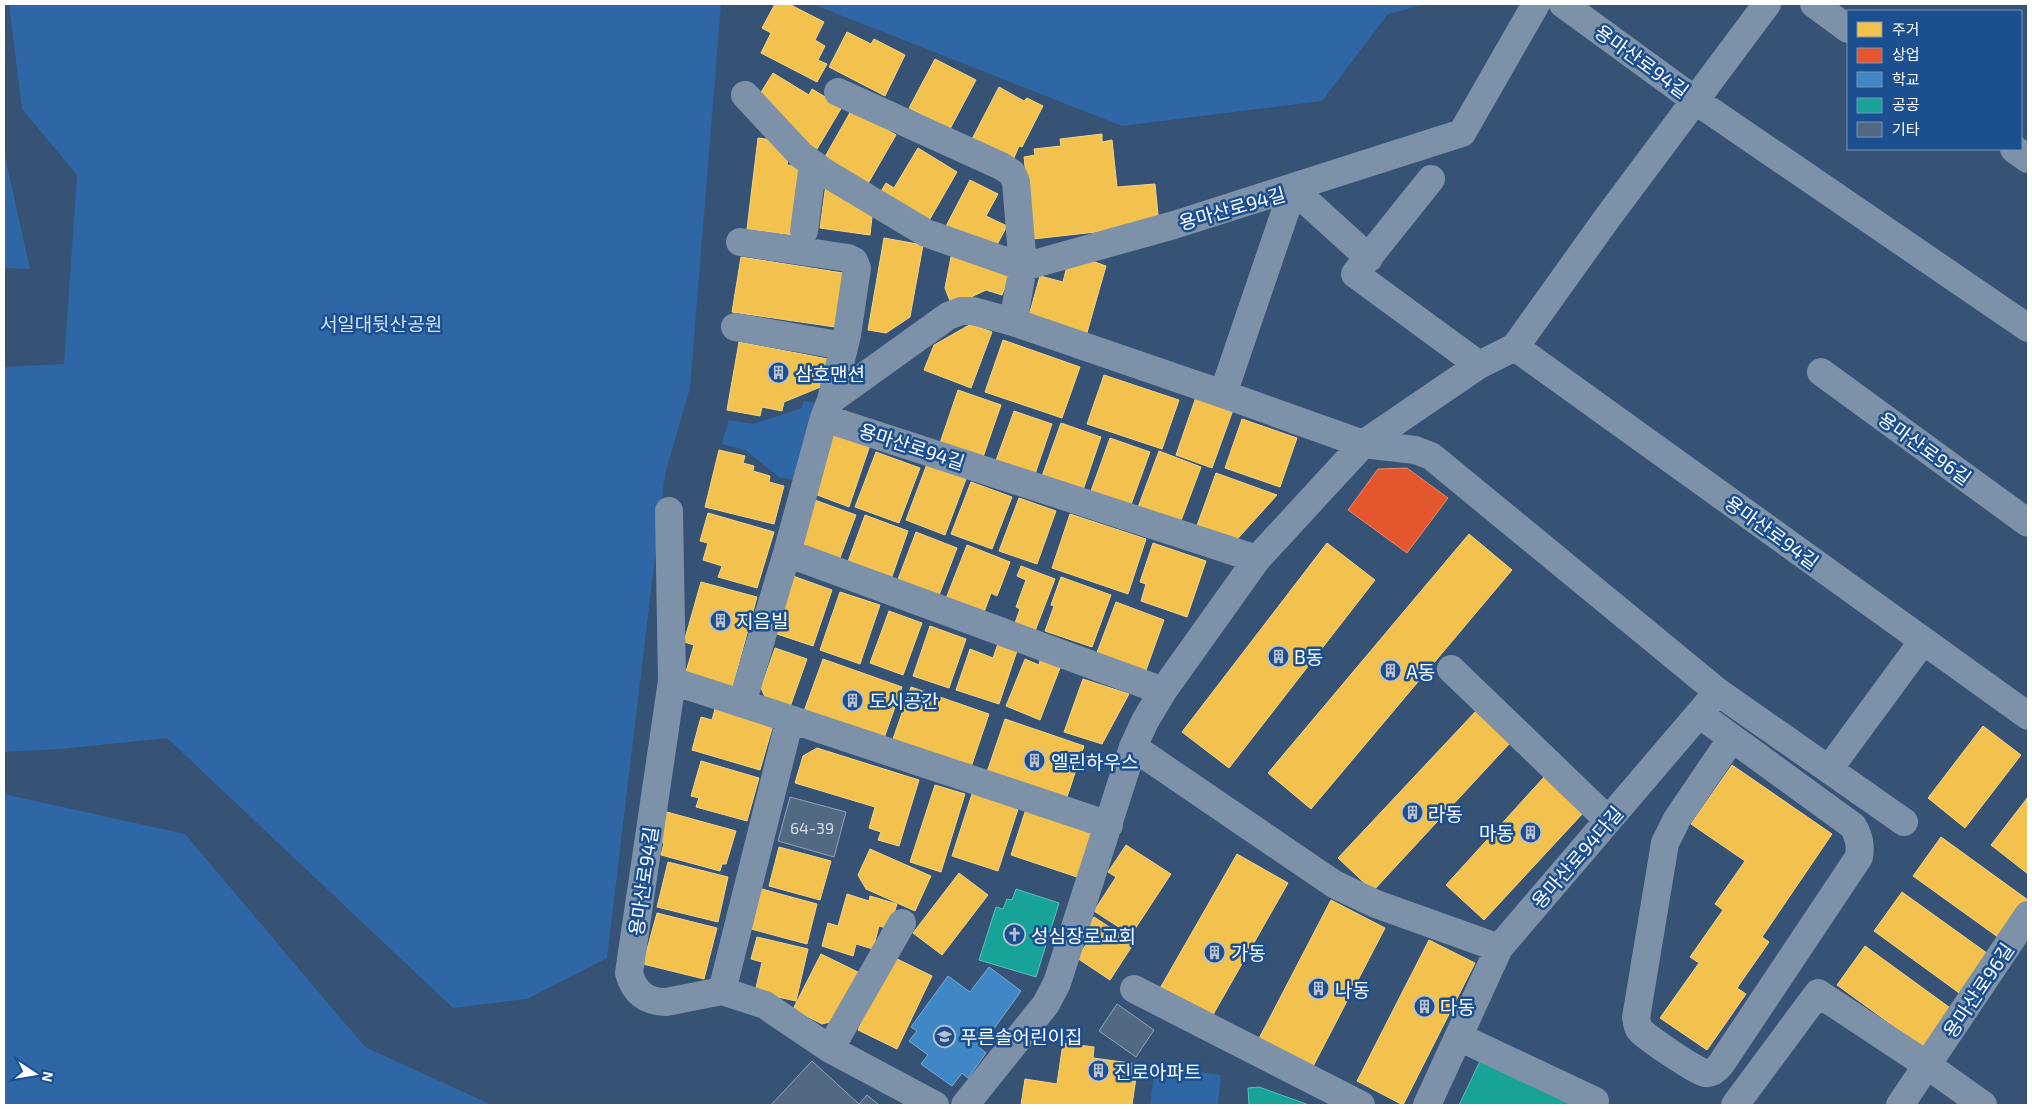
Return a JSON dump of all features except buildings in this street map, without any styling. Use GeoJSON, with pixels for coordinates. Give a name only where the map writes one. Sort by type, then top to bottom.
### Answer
{"type":"FeatureCollection","features":[{"type":"Feature","properties":{"kind":"street"},"geometry":{"type":"LineString","coordinates":[[1369,258],[1293,188],[1462,133],[1536,4]]}},
{"type":"Feature","properties":{"kind":"street","name":"용마산로94길"},"geometry":{"type":"LineString","coordinates":[[1563,4],[1696,100],[2028,328]]}},
{"type":"Feature","properties":{"kind":"street","name":"용마산로94길"},"geometry":{"type":"LineString","coordinates":[[965,1105],[1046,1004],[1057,983],[1133,747],[1145,721],[1163,691],[1257,559],[1364,444],[1479,364],[1515,347],[1608,217],[1767,4]]}},
{"type":"Feature","properties":{"kind":"street"},"geometry":{"type":"LineString","coordinates":[[1814,4],[1847,28]]}},
{"type":"Feature","properties":{"kind":"street"},"geometry":{"type":"LineString","coordinates":[[838,92],[1001,166],[1012,173],[1016,182],[1023,267],[1013,322]]}},
{"type":"Feature","properties":{"kind":"street"},"geometry":{"type":"LineString","coordinates":[[746,95],[787,141],[813,164],[926,233],[1023,267]]}},
{"type":"Feature","properties":{"kind":"street"},"geometry":{"type":"LineString","coordinates":[[2015,150],[2028,159]]}},
{"type":"Feature","properties":{"kind":"street"},"geometry":{"type":"LineString","coordinates":[[804,231],[813,164]]}},
{"type":"Feature","properties":{"kind":"street"},"geometry":{"type":"LineString","coordinates":[[1431,179],[1355,274],[1479,364]]}},
{"type":"Feature","properties":{"kind":"street","name":"용마산로94길"},"geometry":{"type":"LineString","coordinates":[[1023,267],[1174,225],[1293,188]]}},
{"type":"Feature","properties":{"kind":"street","name":"용마산로94길"},"geometry":{"type":"LineString","coordinates":[[1223,394],[1293,188]]}},
{"type":"Feature","properties":{"kind":"street"},"geometry":{"type":"LineString","coordinates":[[740,242],[848,258],[854,261],[857,268],[844,346],[828,409],[742,703]]}},
{"type":"Feature","properties":{"kind":"street"},"geometry":{"type":"LineString","coordinates":[[828,409],[948,316],[961,311],[973,311],[1013,322],[1364,444],[1415,450],[1431,456],[1446,466],[1718,692],[1904,822]]}},
{"type":"Feature","properties":{"kind":"street"},"geometry":{"type":"LineString","coordinates":[[736,327],[844,346]]}},
{"type":"Feature","properties":{"kind":"street","name":"용마산로94길"},"geometry":{"type":"LineString","coordinates":[[1515,347],[2028,716]]}},
{"type":"Feature","properties":{"kind":"street","name":"용마산로96길"},"geometry":{"type":"LineString","coordinates":[[1821,372],[2028,523]]}},
{"type":"Feature","properties":{"kind":"street","name":"용마산로94길"},"geometry":{"type":"LineString","coordinates":[[828,409],[1257,559]]}},
{"type":"Feature","properties":{"kind":"street","name":"용마산로94길"},"geometry":{"type":"LineString","coordinates":[[669,511],[672,681],[629,974],[637,992],[657,1002],[666,1002],[722,991]]}},
{"type":"Feature","properties":{"kind":"street"},"geometry":{"type":"LineString","coordinates":[[787,553],[1163,691]]}},
{"type":"Feature","properties":{"kind":"street"},"geometry":{"type":"LineString","coordinates":[[1829,769],[1923,640]]}},
{"type":"Feature","properties":{"kind":"street"},"geometry":{"type":"LineString","coordinates":[[1451,669],[1608,820]]}},
{"type":"Feature","properties":{"kind":"street"},"geometry":{"type":"LineString","coordinates":[[672,681],[1109,825]]}},
{"type":"Feature","properties":{"kind":"street","name":"용마산로94다길"},"geometry":{"type":"LineString","coordinates":[[1427,1105],[1499,948],[1718,692]]}},
{"type":"Feature","properties":{"kind":"street"},"geometry":{"type":"LineString","coordinates":[[1699,714],[1732,738],[1853,826],[1858,835],[1861,848],[1859,857],[1721,1064],[1714,1071],[1705,1073],[1694,1068],[1649,1038],[1639,1029],[1636,1018],[1665,843],[1677,819],[1732,738]]}},
{"type":"Feature","properties":{"kind":"street"},"geometry":{"type":"LineString","coordinates":[[790,719],[722,991],[770,1008],[830,1049],[935,1105]]}},
{"type":"Feature","properties":{"kind":"street"},"geometry":{"type":"LineString","coordinates":[[1133,747],[1334,884],[1376,904],[1499,948]]}},
{"type":"Feature","properties":{"kind":"street","name":"용마산로96길"},"geometry":{"type":"LineString","coordinates":[[1900,1105],[2028,915]]}},
{"type":"Feature","properties":{"kind":"street"},"geometry":{"type":"LineString","coordinates":[[830,1049],[902,922]]}},
{"type":"Feature","properties":{"kind":"street"},"geometry":{"type":"LineString","coordinates":[[1134,989],[1360,1105]]}},
{"type":"Feature","properties":{"kind":"street"},"geometry":{"type":"LineString","coordinates":[[1735,1105],[1818,993],[1927,1065],[1983,1105]]}},
{"type":"Feature","properties":{"kind":"street"},"geometry":{"type":"LineString","coordinates":[[1459,1037],[1594,1103]]}},
{"type":"Feature","properties":{"kind":"green space","name":"서일대뒷산공원"},"geometry":{"type":"Polygon","coordinates":[[[9,4],[721,4],[690,388],[665,474],[607,958],[527,999],[453,1008],[167,738],[61,749],[4,752],[4,367],[64,364],[77,175],[22,109],[9,4]]]}},
{"type":"Feature","properties":{"kind":"green space"},"geometry":{"type":"Polygon","coordinates":[[[812,4],[1426,4],[1388,14],[1322,101],[1122,126],[812,4]]]}},
{"type":"Feature","properties":{"kind":"green space"},"geometry":{"type":"Polygon","coordinates":[[[4,152],[30,269],[4,268],[4,152]]]}},
{"type":"Feature","properties":{"kind":"green space"},"geometry":{"type":"Polygon","coordinates":[[[803,401],[817,403],[793,480],[779,477],[745,450],[722,444],[729,420],[753,424],[802,408],[803,401]]]}},
{"type":"Feature","properties":{"kind":"green space"},"geometry":{"type":"Polygon","coordinates":[[[4,794],[185,834],[365,1047],[492,1105],[4,1105],[4,794]]]}},
{"type":"Feature","properties":{"kind":"green space"},"geometry":{"type":"Polygon","coordinates":[[[1155,1067],[1221,1075],[1218,1105],[1150,1105],[1155,1067]]]}},
{"type":"Feature","properties":{"kind":"place","name":"삼호맨션"},"geometry":{"type":"Point","coordinates":[779,373]}},
{"type":"Feature","properties":{"kind":"place","name":"지음빌"},"geometry":{"type":"Point","coordinates":[720,620]}},
{"type":"Feature","properties":{"kind":"place","name":"B동"},"geometry":{"type":"Point","coordinates":[1278,656]}},
{"type":"Feature","properties":{"kind":"place","name":"A동"},"geometry":{"type":"Point","coordinates":[1390,671]}},
{"type":"Feature","properties":{"kind":"place","name":"도시공간"},"geometry":{"type":"Point","coordinates":[853,700]}},
{"type":"Feature","properties":{"kind":"place","name":"엘린하우스"},"geometry":{"type":"Point","coordinates":[1035,761]}},
{"type":"Feature","properties":{"kind":"place","name":"라동"},"geometry":{"type":"Point","coordinates":[1412,813]}},
{"type":"Feature","properties":{"kind":"place","name":"마동"},"geometry":{"type":"Point","coordinates":[1530,832]}},
{"type":"Feature","properties":{"kind":"place","name":"성심장로교회"},"geometry":{"type":"Point","coordinates":[1015,935]}},
{"type":"Feature","properties":{"kind":"place","name":"가동"},"geometry":{"type":"Point","coordinates":[1215,952]}},
{"type":"Feature","properties":{"kind":"place","name":"나동"},"geometry":{"type":"Point","coordinates":[1319,989]}},
{"type":"Feature","properties":{"kind":"place","name":"다동"},"geometry":{"type":"Point","coordinates":[1424,1006]}},
{"type":"Feature","properties":{"kind":"place","name":"푸른솔어린이집"},"geometry":{"type":"Point","coordinates":[944,1036]}},
{"type":"Feature","properties":{"kind":"place","name":"진로아파트"},"geometry":{"type":"Point","coordinates":[1098,1071]}}]}
